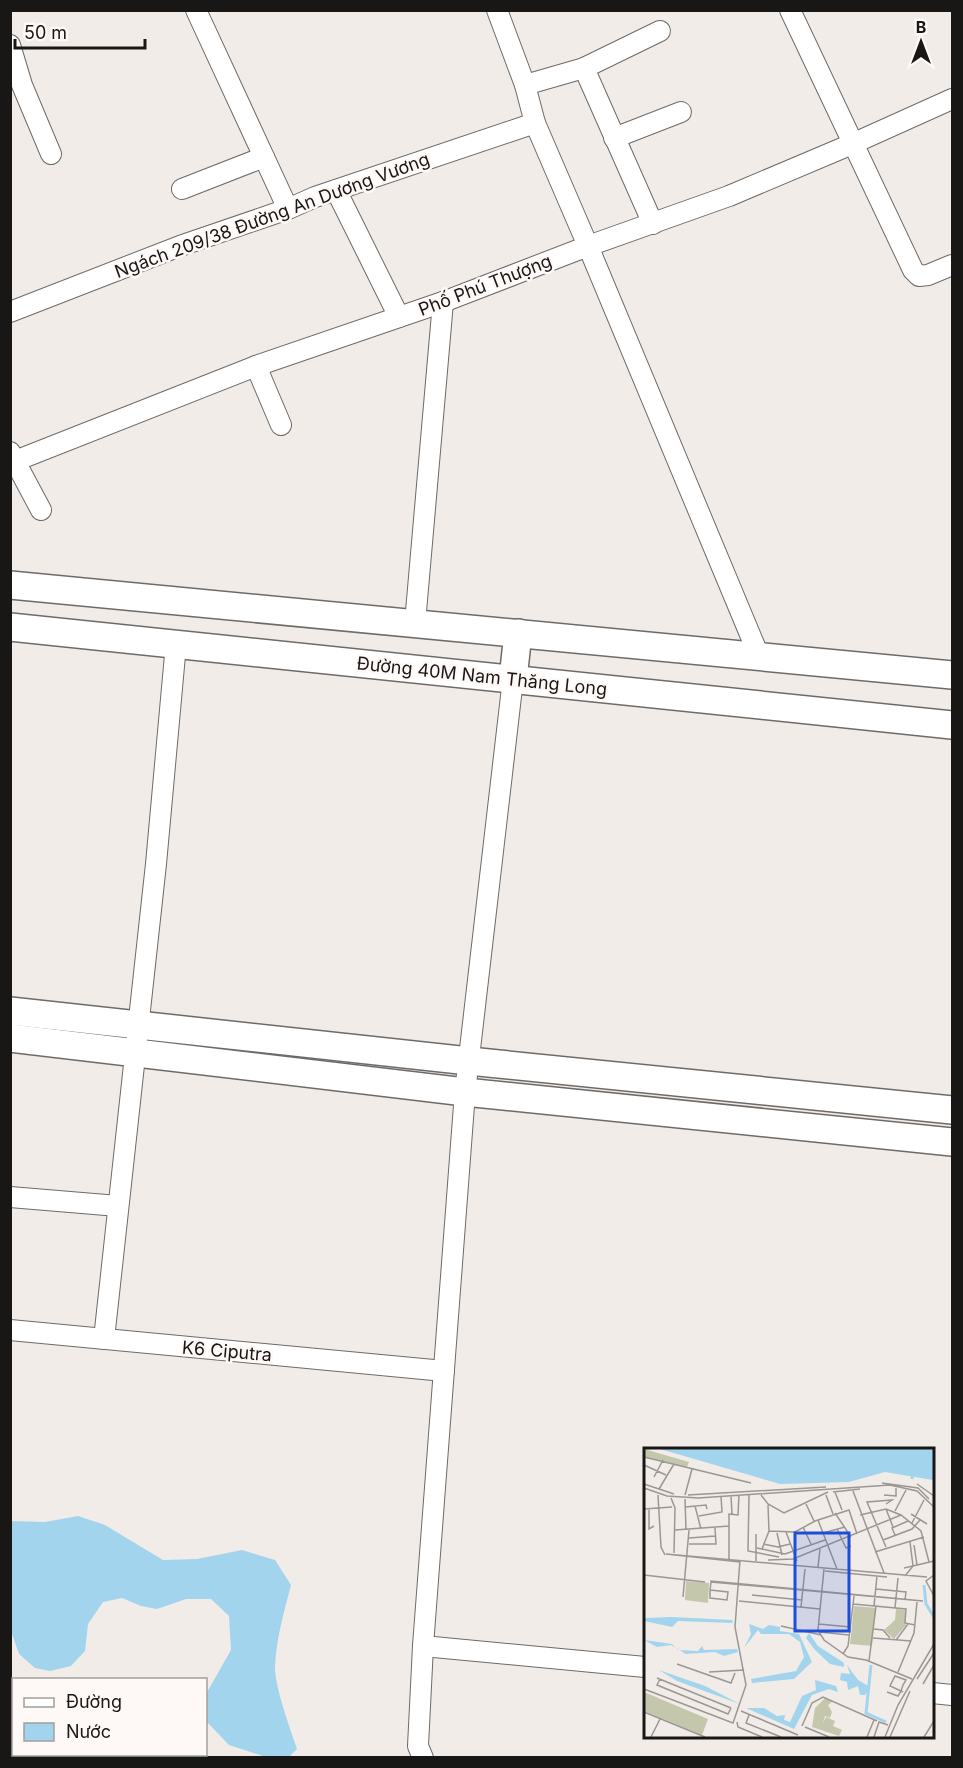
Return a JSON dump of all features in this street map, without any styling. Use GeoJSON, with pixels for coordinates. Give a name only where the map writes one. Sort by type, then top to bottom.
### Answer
{"type":"FeatureCollection","features":[{"type":"Feature","properties":{"kind":"street"},"geometry":{"type":"LineString","coordinates":[[196,10],[288,209]]}},
{"type":"Feature","properties":{"kind":"street"},"geometry":{"type":"LineString","coordinates":[[497,10],[525,85],[535,123],[759,657]]}},
{"type":"Feature","properties":{"kind":"street"},"geometry":{"type":"LineString","coordinates":[[790,10],[913,270],[919,276],[928,275],[952,265]]}},
{"type":"Feature","properties":{"kind":"street"},"geometry":{"type":"LineString","coordinates":[[525,85],[584,68],[660,31]]}},
{"type":"Feature","properties":{"kind":"street"},"geometry":{"type":"LineString","coordinates":[[10,45],[16,87],[51,154]]}},
{"type":"Feature","properties":{"kind":"street"},"geometry":{"type":"LineString","coordinates":[[584,68],[653,224]]}},
{"type":"Feature","properties":{"kind":"street","name":"Phố Phú Thượng"},"geometry":{"type":"LineString","coordinates":[[12,459],[256,366],[443,302],[588,246],[729,196],[952,99]]}},
{"type":"Feature","properties":{"kind":"street"},"geometry":{"type":"LineString","coordinates":[[614,138],[681,112]]}},
{"type":"Feature","properties":{"kind":"street","name":"Ngách 209/38 Đường An Dương Vương"},"geometry":{"type":"LineString","coordinates":[[10,312],[180,246],[336,190],[535,123]]}},
{"type":"Feature","properties":{"kind":"street"},"geometry":{"type":"LineString","coordinates":[[182,189],[264,157]]}},
{"type":"Feature","properties":{"kind":"street"},"geometry":{"type":"LineString","coordinates":[[336,190],[399,317]]}},
{"type":"Feature","properties":{"kind":"street"},"geometry":{"type":"LineString","coordinates":[[415,623],[443,302]]}},
{"type":"Feature","properties":{"kind":"street"},"geometry":{"type":"LineString","coordinates":[[256,366],[280,425]]}},
{"type":"Feature","properties":{"kind":"street"},"geometry":{"type":"LineString","coordinates":[[12,459],[41,510]]}},
{"type":"Feature","properties":{"kind":"street"},"geometry":{"type":"LineString","coordinates":[[10,585],[952,675]]}},
{"type":"Feature","properties":{"kind":"street","name":"Đường 40M Nam Thăng Long"},"geometry":{"type":"LineString","coordinates":[[10,627],[952,725]]}},
{"type":"Feature","properties":{"kind":"street"},"geometry":{"type":"LineString","coordinates":[[423,1758],[418,1746],[423,1646],[465,1092],[518,633]]}},
{"type":"Feature","properties":{"kind":"street"},"geometry":{"type":"LineString","coordinates":[[104,1339],[139,1025],[176,644]]}},
{"type":"Feature","properties":{"kind":"street"},"geometry":{"type":"LineString","coordinates":[[10,1011],[952,1110]]}},
{"type":"Feature","properties":{"kind":"street"},"geometry":{"type":"LineString","coordinates":[[10,1038],[465,1092],[952,1142]]}},
{"type":"Feature","properties":{"kind":"street"},"geometry":{"type":"LineString","coordinates":[[10,1197],[118,1206]]}},
{"type":"Feature","properties":{"kind":"street","name":"K6 Ciputra"},"geometry":{"type":"LineString","coordinates":[[10,1330],[444,1371]]}},
{"type":"Feature","properties":{"kind":"street"},"geometry":{"type":"LineString","coordinates":[[423,1646],[644,1667]]}},
{"type":"Feature","properties":{"kind":"street"},"geometry":{"type":"LineString","coordinates":[[933,1693],[952,1695]]}},
{"type":"Feature","properties":{"kind":"water"},"geometry":{"type":"Polygon","coordinates":[[[78,1516],[105,1525],[163,1560],[197,1559],[242,1550],[275,1560],[291,1585],[283,1615],[275,1667],[280,1697],[297,1749],[289,1757],[263,1756],[229,1745],[207,1722],[207,1692],[231,1650],[229,1616],[211,1599],[186,1599],[157,1609],[141,1606],[122,1598],[103,1602],[88,1624],[85,1651],[71,1666],[50,1671],[35,1668],[19,1654],[11,1631],[11,1521],[45,1522],[78,1516]]]}}]}
